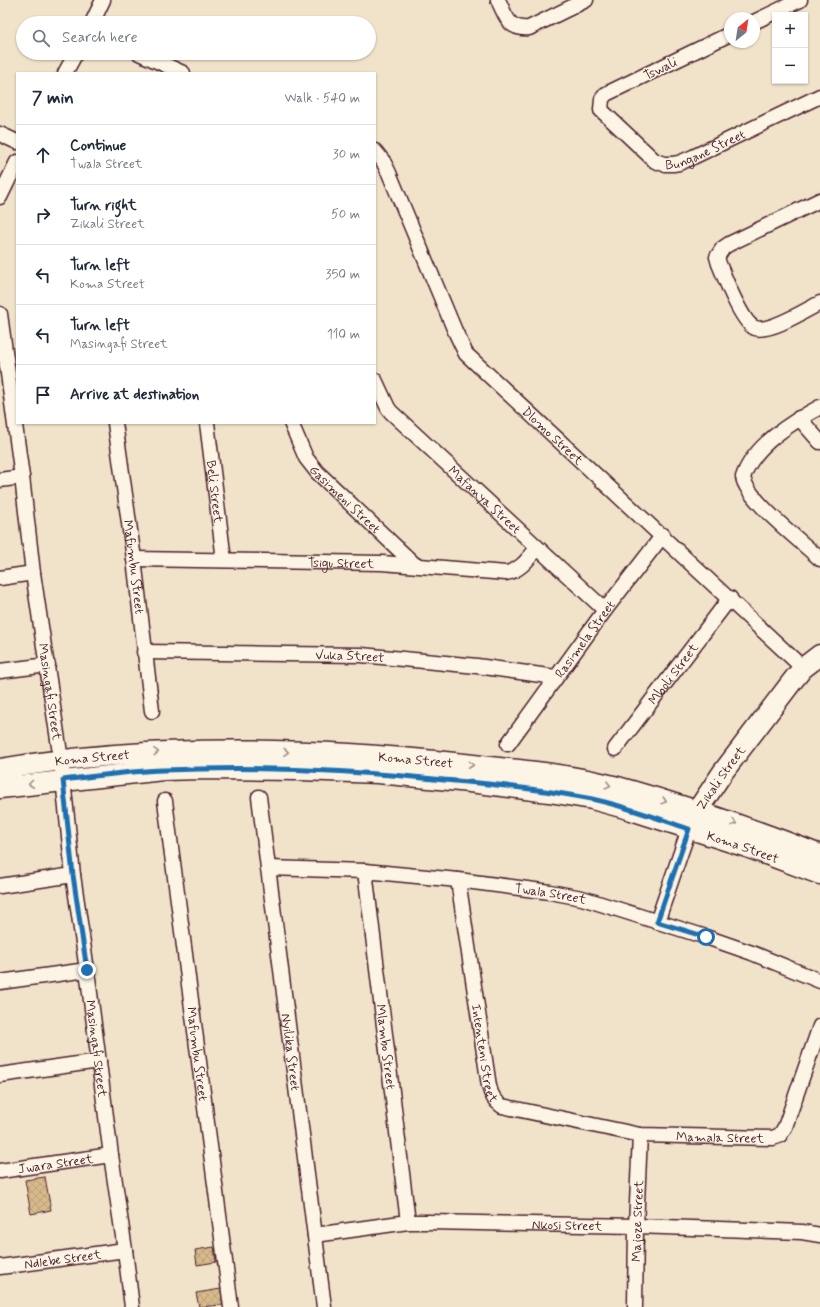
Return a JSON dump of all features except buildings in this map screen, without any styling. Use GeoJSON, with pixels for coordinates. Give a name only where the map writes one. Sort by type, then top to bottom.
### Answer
{"type":"FeatureCollection","features":[{"type":"Feature","properties":{"kind":"main road","name":"Zikali Street"},"geometry":{"type":"LineString","coordinates":[[689,829],[697,810],[723,772],[804,668],[820,655]]}},
{"type":"Feature","properties":{"kind":"main road","name":"Koma Street"},"geometry":{"type":"LineString","coordinates":[[0,769],[61,760],[146,752],[185,751],[307,753],[399,757],[555,775],[609,785],[697,810],[820,855]]}},
{"type":"Feature","properties":{"kind":"main road","name":"Koma Street"},"geometry":{"type":"LineString","coordinates":[[0,788],[163,770],[293,770],[378,773],[478,783],[585,798],[625,808],[747,847],[820,874]]}},
{"type":"Feature","properties":{"kind":"street"},"geometry":{"type":"LineString","coordinates":[[95,16],[103,0]]}},
{"type":"Feature","properties":{"kind":"street"},"geometry":{"type":"LineString","coordinates":[[498,0],[509,22],[513,26],[529,28],[586,0]]}},
{"type":"Feature","properties":{"kind":"street"},"geometry":{"type":"LineString","coordinates":[[760,19],[800,0]]}},
{"type":"Feature","properties":{"kind":"street","name":"Tswali"},"geometry":{"type":"LineString","coordinates":[[601,110],[602,99],[606,94],[724,37]]}},
{"type":"Feature","properties":{"kind":"street"},"geometry":{"type":"LineString","coordinates":[[66,72],[72,60]]}},
{"type":"Feature","properties":{"kind":"street"},"geometry":{"type":"LineString","coordinates":[[153,60],[177,72]]}},
{"type":"Feature","properties":{"kind":"street","name":"Bungane Street"},"geometry":{"type":"LineString","coordinates":[[601,110],[655,160],[668,164],[679,163],[694,157],[820,96]]}},
{"type":"Feature","properties":{"kind":"street"},"geometry":{"type":"LineString","coordinates":[[0,134],[16,142]]}},
{"type":"Feature","properties":{"kind":"street","name":"Dlomo Street"},"geometry":{"type":"LineString","coordinates":[[376,152],[383,161],[389,173],[466,354],[804,668]]}},
{"type":"Feature","properties":{"kind":"street"},"geometry":{"type":"LineString","coordinates":[[0,197],[16,164]]}},
{"type":"Feature","properties":{"kind":"street"},"geometry":{"type":"LineString","coordinates":[[820,200],[729,244],[723,248],[717,257],[742,314],[747,322],[756,328],[774,326],[820,303]]}},
{"type":"Feature","properties":{"kind":"street","name":"Masingafi Street"},"geometry":{"type":"LineString","coordinates":[[0,314],[13,387],[16,417]]}},
{"type":"Feature","properties":{"kind":"street","name":"Mafanya Street"},"geometry":{"type":"LineString","coordinates":[[376,382],[391,412],[605,610]]}},
{"type":"Feature","properties":{"kind":"street"},"geometry":{"type":"LineString","coordinates":[[820,407],[799,418],[778,434],[758,453],[746,469],[744,477],[744,482],[758,503],[820,559]]}},
{"type":"Feature","properties":{"kind":"street"},"geometry":{"type":"LineString","coordinates":[[799,418],[820,442]]}},
{"type":"Feature","properties":{"kind":"street","name":"Masingafi Street"},"geometry":{"type":"LineString","coordinates":[[17,424],[33,573],[48,665],[61,760],[73,875],[111,1155],[126,1250],[132,1307]]}},
{"type":"Feature","properties":{"kind":"street","name":"Mafumbu Street"},"geometry":{"type":"LineString","coordinates":[[115,424],[134,559],[152,711]]}},
{"type":"Feature","properties":{"kind":"street","name":"Beli Street"},"geometry":{"type":"LineString","coordinates":[[207,424],[224,560]]}},
{"type":"Feature","properties":{"kind":"street","name":"Gasimeni Street"},"geometry":{"type":"LineString","coordinates":[[291,424],[306,458],[317,472],[415,565]]}},
{"type":"Feature","properties":{"kind":"street"},"geometry":{"type":"LineString","coordinates":[[0,480],[22,477]]}},
{"type":"Feature","properties":{"kind":"street","name":"Rasimela Street"},"geometry":{"type":"LineString","coordinates":[[508,744],[555,677],[663,536]]}},
{"type":"Feature","properties":{"kind":"street","name":"Tsigu Street"},"geometry":{"type":"LineString","coordinates":[[134,559],[368,562],[506,573],[513,572],[521,567],[537,548]]}},
{"type":"Feature","properties":{"kind":"street"},"geometry":{"type":"LineString","coordinates":[[0,578],[33,573]]}},
{"type":"Feature","properties":{"kind":"street","name":"Mboli Street"},"geometry":{"type":"LineString","coordinates":[[615,749],[730,598]]}},
{"type":"Feature","properties":{"kind":"street","name":"Vuka Street"},"geometry":{"type":"LineString","coordinates":[[144,652],[361,655],[477,666],[555,677]]}},
{"type":"Feature","properties":{"kind":"street"},"geometry":{"type":"LineString","coordinates":[[0,671],[48,665]]}},
{"type":"Feature","properties":{"kind":"street","name":"Nyilika Street"},"geometry":{"type":"LineString","coordinates":[[259,797],[324,1307]]}},
{"type":"Feature","properties":{"kind":"street","name":"Mafumbu Street"},"geometry":{"type":"LineString","coordinates":[[165,801],[231,1307]]}},
{"type":"Feature","properties":{"kind":"street","name":"Zikali Street"},"geometry":{"type":"LineString","coordinates":[[657,922],[689,829]]}},
{"type":"Feature","properties":{"kind":"street","name":"Twala Street"},"geometry":{"type":"LineString","coordinates":[[268,868],[365,871],[458,880],[573,896],[752,953],[820,981]]}},
{"type":"Feature","properties":{"kind":"street","name":"Mlambo Street"},"geometry":{"type":"LineString","coordinates":[[365,871],[408,1222]]}},
{"type":"Feature","properties":{"kind":"street"},"geometry":{"type":"LineString","coordinates":[[0,886],[73,875]]}},
{"type":"Feature","properties":{"kind":"street","name":"Intenteni Street"},"geometry":{"type":"LineString","coordinates":[[458,880],[488,1081],[492,1096],[499,1104],[509,1107],[640,1135]]}},
{"type":"Feature","properties":{"kind":"street"},"geometry":{"type":"LineString","coordinates":[[0,982],[87,970]]}},
{"type":"Feature","properties":{"kind":"street","name":"Mamala Street"},"geometry":{"type":"LineString","coordinates":[[640,1135],[773,1138],[780,1135],[785,1127],[820,1026]]}},
{"type":"Feature","properties":{"kind":"street"},"geometry":{"type":"LineString","coordinates":[[0,1075],[99,1061]]}},
{"type":"Feature","properties":{"kind":"street","name":"Majoze Street"},"geometry":{"type":"LineString","coordinates":[[635,1307],[636,1226],[640,1135]]}},
{"type":"Feature","properties":{"kind":"street","name":"Jwara Street"},"geometry":{"type":"LineString","coordinates":[[0,1170],[111,1155]]}},
{"type":"Feature","properties":{"kind":"street","name":"Nkosi Street"},"geometry":{"type":"LineString","coordinates":[[315,1236],[408,1222],[636,1226],[802,1232],[820,1235]]}},
{"type":"Feature","properties":{"kind":"street","name":"Ndlebe Street"},"geometry":{"type":"LineString","coordinates":[[0,1267],[126,1250]]}},
{"type":"Feature","properties":{"kind":"route"},"geometry":{"type":"LineString","coordinates":[[87,970],[73,875],[63,780],[163,770],[301,770],[378,773],[470,782],[549,792],[592,799],[625,808],[689,829],[657,922],[706,937]]}}]}
